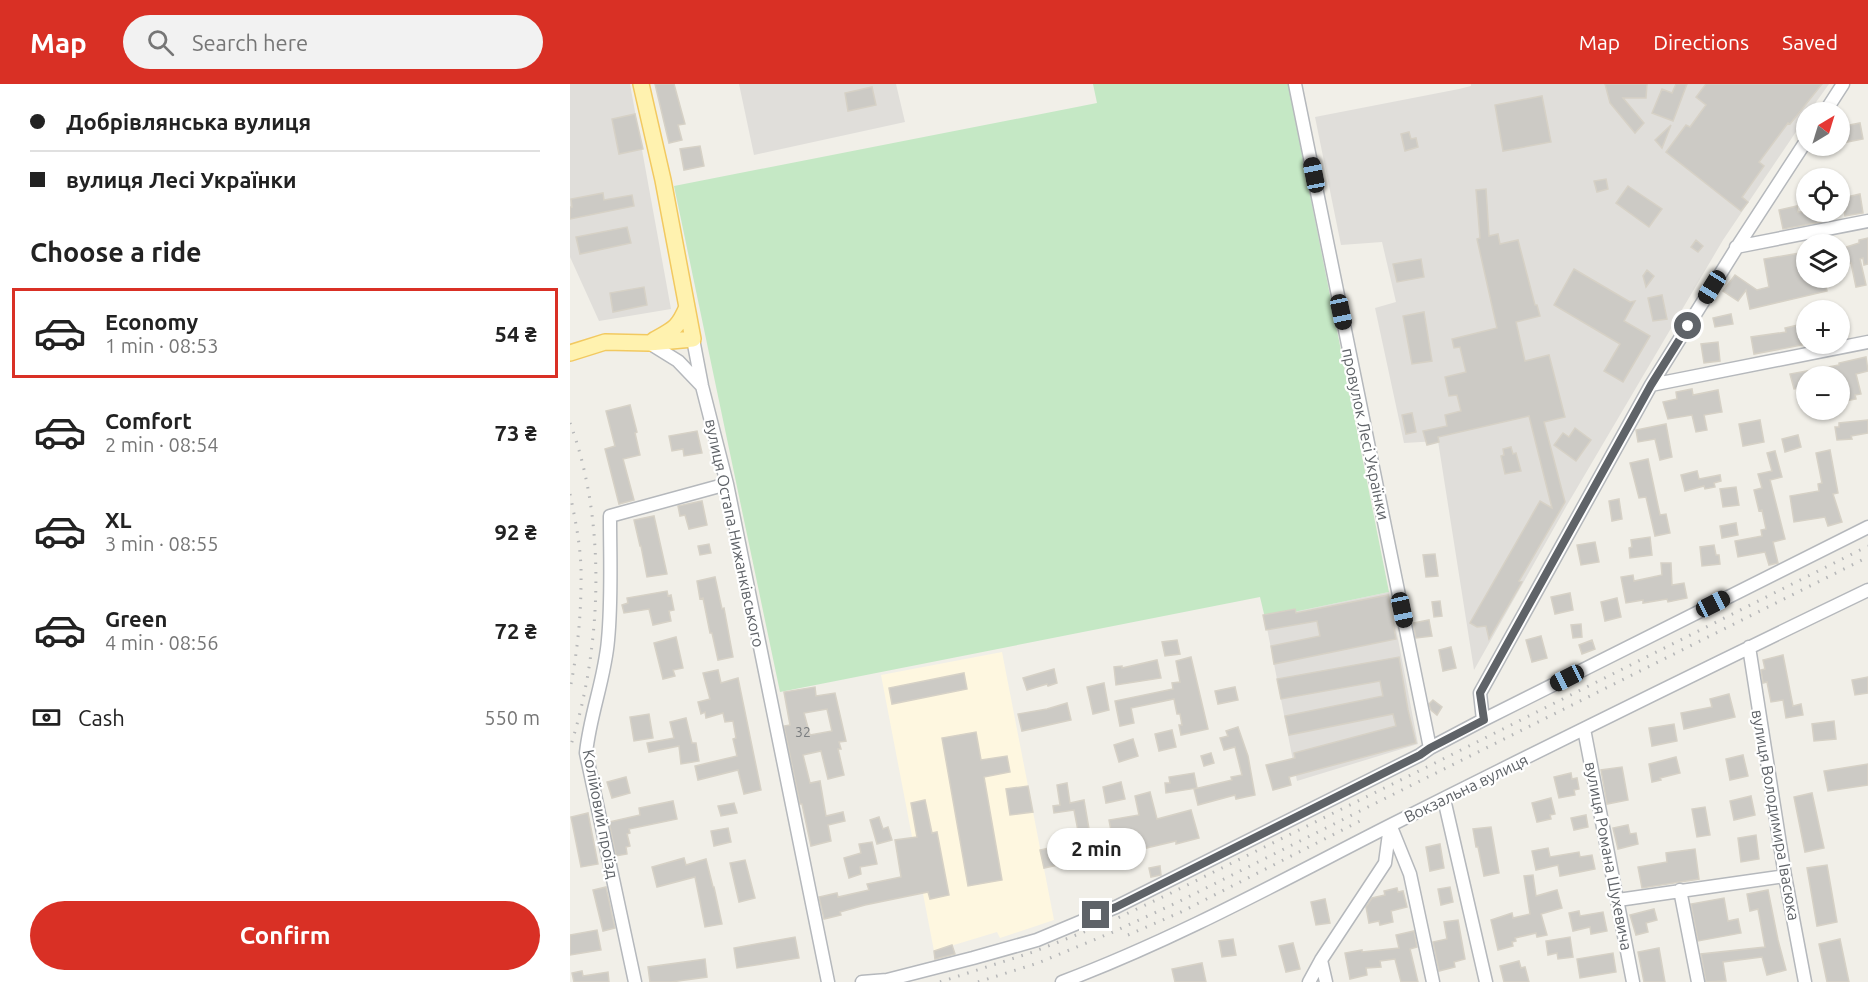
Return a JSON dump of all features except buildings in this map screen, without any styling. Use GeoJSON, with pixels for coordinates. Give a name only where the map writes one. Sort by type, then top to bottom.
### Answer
{"type":"FeatureCollection","features":[{"type":"Feature","properties":{"kind":"main road","name":"вулиця Остапа Нижанківського"},"geometry":{"type":"LineString","coordinates":[[641,84],[663,180],[693,339]]}},
{"type":"Feature","properties":{"kind":"main road"},"geometry":{"type":"LineString","coordinates":[[649,343],[672,331],[680,323],[687,307]]}},
{"type":"Feature","properties":{"kind":"main road"},"geometry":{"type":"LineString","coordinates":[[570,353],[605,342],[649,343],[693,339]]}},
{"type":"Feature","properties":{"kind":"street","name":"провулок Лесі Українки"},"geometry":{"type":"LineString","coordinates":[[1295,84],[1430,748]]}},
{"type":"Feature","properties":{"kind":"street"},"geometry":{"type":"LineString","coordinates":[[1831,102],[1843,84]]}},
{"type":"Feature","properties":{"kind":"street"},"geometry":{"type":"LineString","coordinates":[[1484,720],[1480,693],[1651,385],[1736,247],[1796,156]]}},
{"type":"Feature","properties":{"kind":"street"},"geometry":{"type":"LineString","coordinates":[[1736,247],[1868,221]]}},
{"type":"Feature","properties":{"kind":"street","name":"вулиця Остапа Нижанківського"},"geometry":{"type":"LineString","coordinates":[[693,339],[726,484],[828,982]]}},
{"type":"Feature","properties":{"kind":"street"},"geometry":{"type":"LineString","coordinates":[[1651,385],[1868,342]]}},
{"type":"Feature","properties":{"kind":"street"},"geometry":{"type":"LineString","coordinates":[[649,343],[678,361],[702,386]]}},
{"type":"Feature","properties":{"kind":"street","name":"Колійовий проїзд"},"geometry":{"type":"LineString","coordinates":[[635,982],[586,753],[588,732],[608,640],[611,583],[610,516],[726,484]]}},
{"type":"Feature","properties":{"kind":"street"},"geometry":{"type":"LineString","coordinates":[[862,982],[887,980],[1037,940],[1116,907],[1868,527]]}},
{"type":"Feature","properties":{"kind":"street","name":"Вокзальна вулиця"},"geometry":{"type":"LineString","coordinates":[[1063,982],[1193,927],[1584,729],[1868,590]]}},
{"type":"Feature","properties":{"kind":"street","name":"вулиця Володимира Івасюка"},"geometry":{"type":"LineString","coordinates":[[1749,647],[1785,876],[1805,982]]}},
{"type":"Feature","properties":{"kind":"street","name":"вулиця Романа Шухевича"},"geometry":{"type":"LineString","coordinates":[[1584,729],[1633,982]]}},
{"type":"Feature","properties":{"kind":"street"},"geometry":{"type":"LineString","coordinates":[[1444,799],[1486,982]]}},
{"type":"Feature","properties":{"kind":"street"},"geometry":{"type":"LineString","coordinates":[[1309,982],[1385,863],[1390,826]]}},
{"type":"Feature","properties":{"kind":"street"},"geometry":{"type":"LineString","coordinates":[[1390,826],[1410,874],[1434,982]]}},
{"type":"Feature","properties":{"kind":"street"},"geometry":{"type":"LineString","coordinates":[[1618,900],[1785,876]]}},
{"type":"Feature","properties":{"kind":"street"},"geometry":{"type":"LineString","coordinates":[[1680,890],[1698,982]]}},
{"type":"Feature","properties":{"kind":"street"},"geometry":{"type":"LineString","coordinates":[[1321,960],[1326,982]]}},
{"type":"Feature","properties":{"kind":"shaded area"},"geometry":{"type":"Polygon","coordinates":[[[570,84],[630,84],[671,309],[599,321],[570,257],[570,84]]]}},
{"type":"Feature","properties":{"kind":"shaded area"},"geometry":{"type":"Polygon","coordinates":[[[739,84],[896,84],[905,122],[754,155],[739,84]]]}},
{"type":"Feature","properties":{"kind":"shaded area"},"geometry":{"type":"Polygon","coordinates":[[[1471,84],[1829,84],[1816,102],[1796,102],[1796,132],[1723,240],[1567,505],[1474,670],[1438,441],[1404,443],[1375,308],[1396,302],[1382,242],[1341,245],[1315,117],[1471,86],[1471,84]]]}},
{"type":"Feature","properties":{"kind":"shaded area"},"geometry":{"type":"Polygon","coordinates":[[[1389,592],[1418,744],[1297,781],[1265,618],[1389,592]]]}},
{"type":"Feature","properties":{"kind":"shaded area"},"geometry":{"type":"Polygon","coordinates":[[[1002,652],[1054,920],[1000,938],[997,932],[934,951],[881,675],[1002,652]]]}},
{"type":"Feature","properties":{"kind":"green space"},"geometry":{"type":"Polygon","coordinates":[[[1093,84],[1288,84],[1389,592],[1265,618],[1260,597],[780,692],[674,186],[1097,103],[1093,84]]]}},
{"type":"Feature","properties":{"kind":"railway"},"geometry":{"type":"LineString","coordinates":[[570,423],[582,461],[590,501],[595,543],[596,585],[589,669],[581,710],[570,748]]}},
{"type":"Feature","properties":{"kind":"railway"},"geometry":{"type":"LineString","coordinates":[[570,494],[581,560],[578,636],[570,689]]}},
{"type":"Feature","properties":{"kind":"railway"},"geometry":{"type":"LineString","coordinates":[[940,982],[1033,952],[1109,922],[1169,894],[1868,546]]}},
{"type":"Feature","properties":{"kind":"railway"},"geometry":{"type":"LineString","coordinates":[[978,982],[1038,963],[1176,903],[1868,557]]}},
{"type":"Feature","properties":{"kind":"railway"},"geometry":{"type":"LineString","coordinates":[[1128,935],[1181,912],[1362,820]]}},
{"type":"Feature","properties":{"kind":"route"},"geometry":{"type":"LineString","coordinates":[[1096,915],[1420,755],[1484,720],[1480,693],[1651,385],[1688,326]]}}]}
